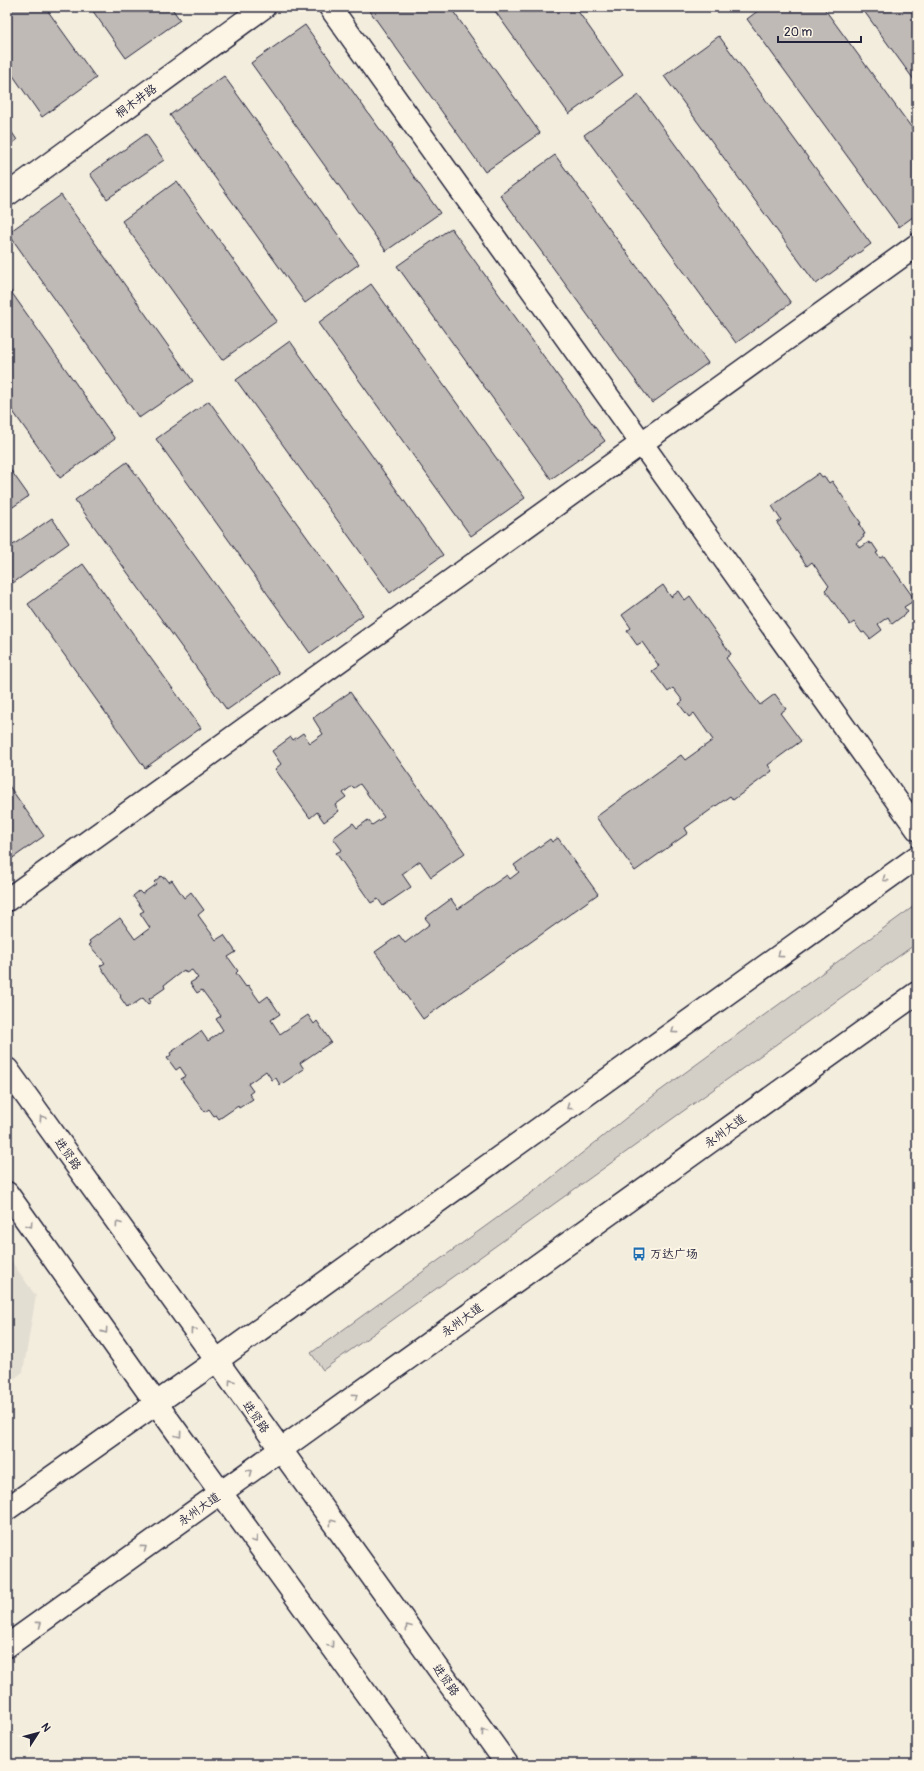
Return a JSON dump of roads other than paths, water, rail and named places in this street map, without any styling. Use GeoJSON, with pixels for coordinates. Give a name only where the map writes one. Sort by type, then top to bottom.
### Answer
{"type":"FeatureCollection","features":[{"type":"Feature","properties":{"kind":"street","name":"桐木井路"},"geometry":{"type":"LineString","coordinates":[[7,195],[264,7]]}},
{"type":"Feature","properties":{"kind":"street"},"geometry":{"type":"LineString","coordinates":[[330,7],[917,829]]}},
{"type":"Feature","properties":{"kind":"street"},"geometry":{"type":"LineString","coordinates":[[7,900],[917,245]]}},
{"type":"Feature","properties":{"kind":"street"},"geometry":{"type":"LineString","coordinates":[[7,1509],[216,1361],[917,856]]}},
{"type":"Feature","properties":{"kind":"street","name":"永州大道"},"geometry":{"type":"LineString","coordinates":[[7,1646],[917,993]]}},
{"type":"Feature","properties":{"kind":"street","name":"进贤路"},"geometry":{"type":"LineString","coordinates":[[7,1069],[507,1764]]}},
{"type":"Feature","properties":{"kind":"street"},"geometry":{"type":"LineString","coordinates":[[7,1193],[156,1403],[417,1764]]}},
{"type":"Feature","properties":{"kind":"place","name":"万达广场"},"geometry":{"type":"Point","coordinates":[639,1254]}}]}
